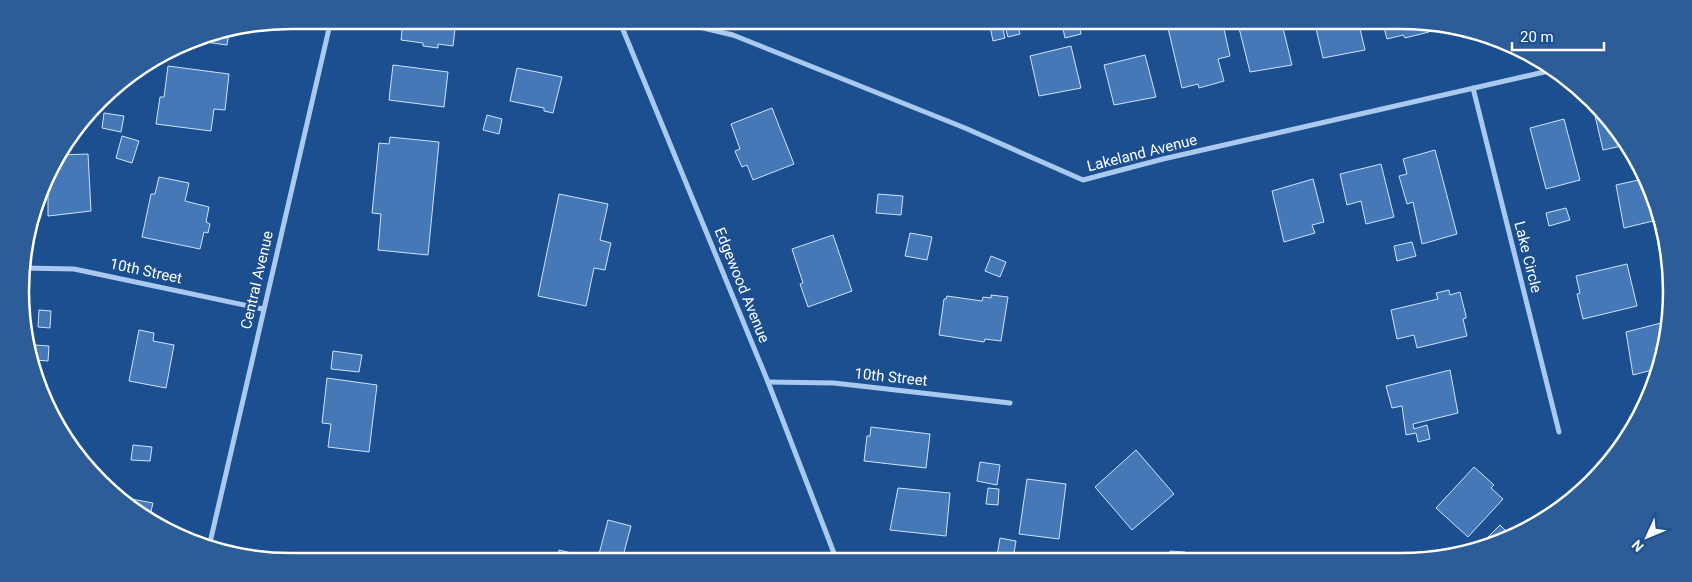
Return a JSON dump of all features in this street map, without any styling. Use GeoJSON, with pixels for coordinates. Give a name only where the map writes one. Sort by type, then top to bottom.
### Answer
{"type":"FeatureCollection","features":[{"type":"Feature","properties":{"kind":"street","name":"Central Avenue"},"geometry":{"type":"LineString","coordinates":[[211,540],[262,309],[330,29]]}},
{"type":"Feature","properties":{"kind":"street","name":"Edgewood Avenue"},"geometry":{"type":"LineString","coordinates":[[623,29],[768,382],[834,553]]}},
{"type":"Feature","properties":{"kind":"street","name":"Lakeland Avenue"},"geometry":{"type":"LineString","coordinates":[[707,29],[733,35],[966,128],[1083,180],[1545,72]]}},
{"type":"Feature","properties":{"kind":"street","name":"Lake Circle"},"geometry":{"type":"LineString","coordinates":[[1473,88],[1559,432]]}},
{"type":"Feature","properties":{"kind":"street","name":"10th Street"},"geometry":{"type":"LineString","coordinates":[[30,268],[74,269],[262,309]]}},
{"type":"Feature","properties":{"kind":"street","name":"10th Street"},"geometry":{"type":"LineString","coordinates":[[768,382],[834,383],[1010,403]]}},
{"type":"Feature","properties":{"kind":"building"},"geometry":{"type":"Polygon","coordinates":[[[402,29],[455,29],[453,46],[438,44],[438,48],[423,46],[423,43],[401,40],[402,29]]]}},
{"type":"Feature","properties":{"kind":"building"},"geometry":{"type":"Polygon","coordinates":[[[990,29],[1003,29],[1005,38],[993,41],[990,29]]]}},
{"type":"Feature","properties":{"kind":"building"},"geometry":{"type":"Polygon","coordinates":[[[1019,29],[1020,34],[1008,37],[1006,30],[1019,29]]]}},
{"type":"Feature","properties":{"kind":"building"},"geometry":{"type":"Polygon","coordinates":[[[1063,29],[1080,29],[1081,34],[1065,38],[1063,29]]]}},
{"type":"Feature","properties":{"kind":"building"},"geometry":{"type":"Polygon","coordinates":[[[1168,29],[1224,29],[1230,56],[1218,59],[1224,81],[1199,88],[1198,84],[1182,88],[1168,29]]]}},
{"type":"Feature","properties":{"kind":"building"},"geometry":{"type":"Polygon","coordinates":[[[1239,29],[1283,29],[1292,65],[1250,72],[1239,29]]]}},
{"type":"Feature","properties":{"kind":"building"},"geometry":{"type":"Polygon","coordinates":[[[1316,29],[1360,29],[1365,50],[1323,58],[1316,29]]]}},
{"type":"Feature","properties":{"kind":"building"},"geometry":{"type":"Polygon","coordinates":[[[1384,29],[1418,29],[1429,30],[1429,32],[1405,38],[1403,35],[1387,39],[1384,29]]]}},
{"type":"Feature","properties":{"kind":"building"},"geometry":{"type":"Polygon","coordinates":[[[228,37],[227,45],[209,43],[228,37]]]}},
{"type":"Feature","properties":{"kind":"building"},"geometry":{"type":"Polygon","coordinates":[[[1071,46],[1081,88],[1039,96],[1030,56],[1071,46]]]}},
{"type":"Feature","properties":{"kind":"building"},"geometry":{"type":"Polygon","coordinates":[[[1145,55],[1156,97],[1114,105],[1104,65],[1145,55]]]}},
{"type":"Feature","properties":{"kind":"building"},"geometry":{"type":"Polygon","coordinates":[[[393,65],[448,72],[444,107],[389,100],[393,65]]]}},
{"type":"Feature","properties":{"kind":"building"},"geometry":{"type":"Polygon","coordinates":[[[168,66],[229,74],[225,110],[214,109],[211,131],[156,124],[160,97],[164,97],[168,66]]]}},
{"type":"Feature","properties":{"kind":"building"},"geometry":{"type":"Polygon","coordinates":[[[517,68],[562,77],[553,113],[544,111],[544,108],[510,101],[517,68]]]}},
{"type":"Feature","properties":{"kind":"building"},"geometry":{"type":"Polygon","coordinates":[[[772,108],[794,164],[753,180],[747,165],[742,167],[735,151],[740,149],[731,124],[772,108]]]}},
{"type":"Feature","properties":{"kind":"building"},"geometry":{"type":"Polygon","coordinates":[[[104,113],[124,116],[121,132],[102,128],[104,113]]]}},
{"type":"Feature","properties":{"kind":"building"},"geometry":{"type":"Polygon","coordinates":[[[487,115],[502,119],[499,134],[483,130],[487,115]]]}},
{"type":"Feature","properties":{"kind":"building"},"geometry":{"type":"Polygon","coordinates":[[[1595,115],[1620,146],[1603,150],[1595,115]]]}},
{"type":"Feature","properties":{"kind":"building"},"geometry":{"type":"Polygon","coordinates":[[[1564,119],[1580,180],[1546,189],[1530,128],[1564,119]]]}},
{"type":"Feature","properties":{"kind":"building"},"geometry":{"type":"Polygon","coordinates":[[[122,136],[139,141],[132,163],[116,158],[122,136]]]}},
{"type":"Feature","properties":{"kind":"building"},"geometry":{"type":"Polygon","coordinates":[[[390,137],[439,142],[428,255],[378,250],[381,214],[372,213],[379,143],[389,144],[390,137]]]}},
{"type":"Feature","properties":{"kind":"building"},"geometry":{"type":"Polygon","coordinates":[[[1435,150],[1457,234],[1422,244],[1413,202],[1407,204],[1399,176],[1407,174],[1403,159],[1435,150]]]}},
{"type":"Feature","properties":{"kind":"building"},"geometry":{"type":"Polygon","coordinates":[[[88,154],[91,211],[48,216],[48,194],[67,155],[88,154]]]}},
{"type":"Feature","properties":{"kind":"building"},"geometry":{"type":"Polygon","coordinates":[[[1381,164],[1394,217],[1366,224],[1361,201],[1347,205],[1340,174],[1381,164]]]}},
{"type":"Feature","properties":{"kind":"building"},"geometry":{"type":"Polygon","coordinates":[[[159,177],[189,183],[185,201],[209,207],[206,222],[210,224],[208,233],[204,232],[200,249],[142,237],[151,194],[155,194],[159,177]]]}},
{"type":"Feature","properties":{"kind":"building"},"geometry":{"type":"Polygon","coordinates":[[[1313,179],[1324,222],[1312,225],[1315,233],[1284,242],[1272,191],[1313,179]]]}},
{"type":"Feature","properties":{"kind":"building"},"geometry":{"type":"Polygon","coordinates":[[[1638,180],[1653,221],[1624,228],[1616,185],[1638,180]]]}},
{"type":"Feature","properties":{"kind":"building"},"geometry":{"type":"Polygon","coordinates":[[[559,194],[608,204],[600,240],[611,243],[605,270],[594,268],[586,306],[538,296],[559,194]]]}},
{"type":"Feature","properties":{"kind":"building"},"geometry":{"type":"Polygon","coordinates":[[[878,194],[903,196],[901,215],[876,213],[878,194]]]}},
{"type":"Feature","properties":{"kind":"building"},"geometry":{"type":"Polygon","coordinates":[[[1566,208],[1570,220],[1549,226],[1546,213],[1566,208]]]}},
{"type":"Feature","properties":{"kind":"building"},"geometry":{"type":"Polygon","coordinates":[[[910,233],[932,237],[927,260],[905,256],[910,233]]]}},
{"type":"Feature","properties":{"kind":"building"},"geometry":{"type":"Polygon","coordinates":[[[833,235],[852,291],[808,307],[800,284],[803,283],[792,249],[833,235]]]}},
{"type":"Feature","properties":{"kind":"building"},"geometry":{"type":"Polygon","coordinates":[[[1412,242],[1416,256],[1397,261],[1394,246],[1412,242]]]}},
{"type":"Feature","properties":{"kind":"building"},"geometry":{"type":"Polygon","coordinates":[[[991,256],[1006,262],[1000,277],[985,271],[991,256]]]}},
{"type":"Feature","properties":{"kind":"building"},"geometry":{"type":"Polygon","coordinates":[[[1627,264],[1637,306],[1583,319],[1577,294],[1580,293],[1576,276],[1627,264]]]}},
{"type":"Feature","properties":{"kind":"building"},"geometry":{"type":"Polygon","coordinates":[[[1449,290],[1450,295],[1460,292],[1466,316],[1463,319],[1467,336],[1417,348],[1414,335],[1397,339],[1391,310],[1438,299],[1436,293],[1449,290]]]}},
{"type":"Feature","properties":{"kind":"building"},"geometry":{"type":"Polygon","coordinates":[[[991,295],[1008,297],[1001,341],[985,339],[984,342],[939,335],[944,299],[947,296],[982,301],[983,297],[991,298],[991,295]]]}},
{"type":"Feature","properties":{"kind":"building"},"geometry":{"type":"Polygon","coordinates":[[[39,310],[51,311],[50,328],[38,327],[39,310]]]}},
{"type":"Feature","properties":{"kind":"building"},"geometry":{"type":"Polygon","coordinates":[[[1661,323],[1650,370],[1633,375],[1626,332],[1661,323]]]}},
{"type":"Feature","properties":{"kind":"building"},"geometry":{"type":"Polygon","coordinates":[[[139,330],[154,333],[153,341],[174,345],[166,388],[129,381],[139,330]]]}},
{"type":"Feature","properties":{"kind":"building"},"geometry":{"type":"Polygon","coordinates":[[[35,346],[49,346],[48,361],[38,360],[35,346]]]}},
{"type":"Feature","properties":{"kind":"building"},"geometry":{"type":"Polygon","coordinates":[[[333,351],[362,355],[359,372],[331,369],[333,351]]]}},
{"type":"Feature","properties":{"kind":"building"},"geometry":{"type":"Polygon","coordinates":[[[1450,370],[1458,413],[1413,424],[1414,429],[1427,425],[1430,439],[1418,442],[1416,433],[1406,435],[1402,406],[1392,408],[1386,386],[1450,370]]]}},
{"type":"Feature","properties":{"kind":"building"},"geometry":{"type":"Polygon","coordinates":[[[327,378],[377,385],[369,452],[328,447],[331,424],[322,423],[327,378]]]}},
{"type":"Feature","properties":{"kind":"building"},"geometry":{"type":"Polygon","coordinates":[[[871,427],[930,434],[926,468],[864,461],[867,436],[870,436],[871,427]]]}},
{"type":"Feature","properties":{"kind":"building"},"geometry":{"type":"Polygon","coordinates":[[[133,445],[152,447],[150,461],[131,460],[133,445]]]}},
{"type":"Feature","properties":{"kind":"building"},"geometry":{"type":"Polygon","coordinates":[[[1136,450],[1174,494],[1132,530],[1095,487],[1136,450]]]}},
{"type":"Feature","properties":{"kind":"building"},"geometry":{"type":"Polygon","coordinates":[[[980,462],[1000,465],[997,485],[977,481],[980,462]]]}},
{"type":"Feature","properties":{"kind":"building"},"geometry":{"type":"Polygon","coordinates":[[[1474,467],[1494,485],[1491,488],[1503,499],[1468,537],[1436,508],[1474,467]]]}},
{"type":"Feature","properties":{"kind":"building"},"geometry":{"type":"Polygon","coordinates":[[[1027,479],[1066,484],[1059,539],[1019,534],[1027,479]]]}},
{"type":"Feature","properties":{"kind":"building"},"geometry":{"type":"Polygon","coordinates":[[[898,488],[950,493],[946,536],[890,530],[898,488]]]}},
{"type":"Feature","properties":{"kind":"building"},"geometry":{"type":"Polygon","coordinates":[[[988,488],[999,489],[998,505],[986,504],[988,488]]]}},
{"type":"Feature","properties":{"kind":"building"},"geometry":{"type":"Polygon","coordinates":[[[131,499],[153,503],[151,512],[131,499]]]}},
{"type":"Feature","properties":{"kind":"building"},"geometry":{"type":"Polygon","coordinates":[[[608,520],[631,526],[624,553],[599,553],[608,520]]]}},
{"type":"Feature","properties":{"kind":"building"},"geometry":{"type":"Polygon","coordinates":[[[1500,525],[1506,531],[1501,533],[1487,538],[1500,525]]]}},
{"type":"Feature","properties":{"kind":"building"},"geometry":{"type":"Polygon","coordinates":[[[1000,538],[1016,541],[1014,553],[998,553],[1000,538]]]}},
{"type":"Feature","properties":{"kind":"building"},"geometry":{"type":"Polygon","coordinates":[[[559,550],[571,553],[558,553],[559,550]]]}},
{"type":"Feature","properties":{"kind":"building"},"geometry":{"type":"Polygon","coordinates":[[[1170,551],[1185,552],[1185,553],[1170,553],[1170,551]]]}}]}
